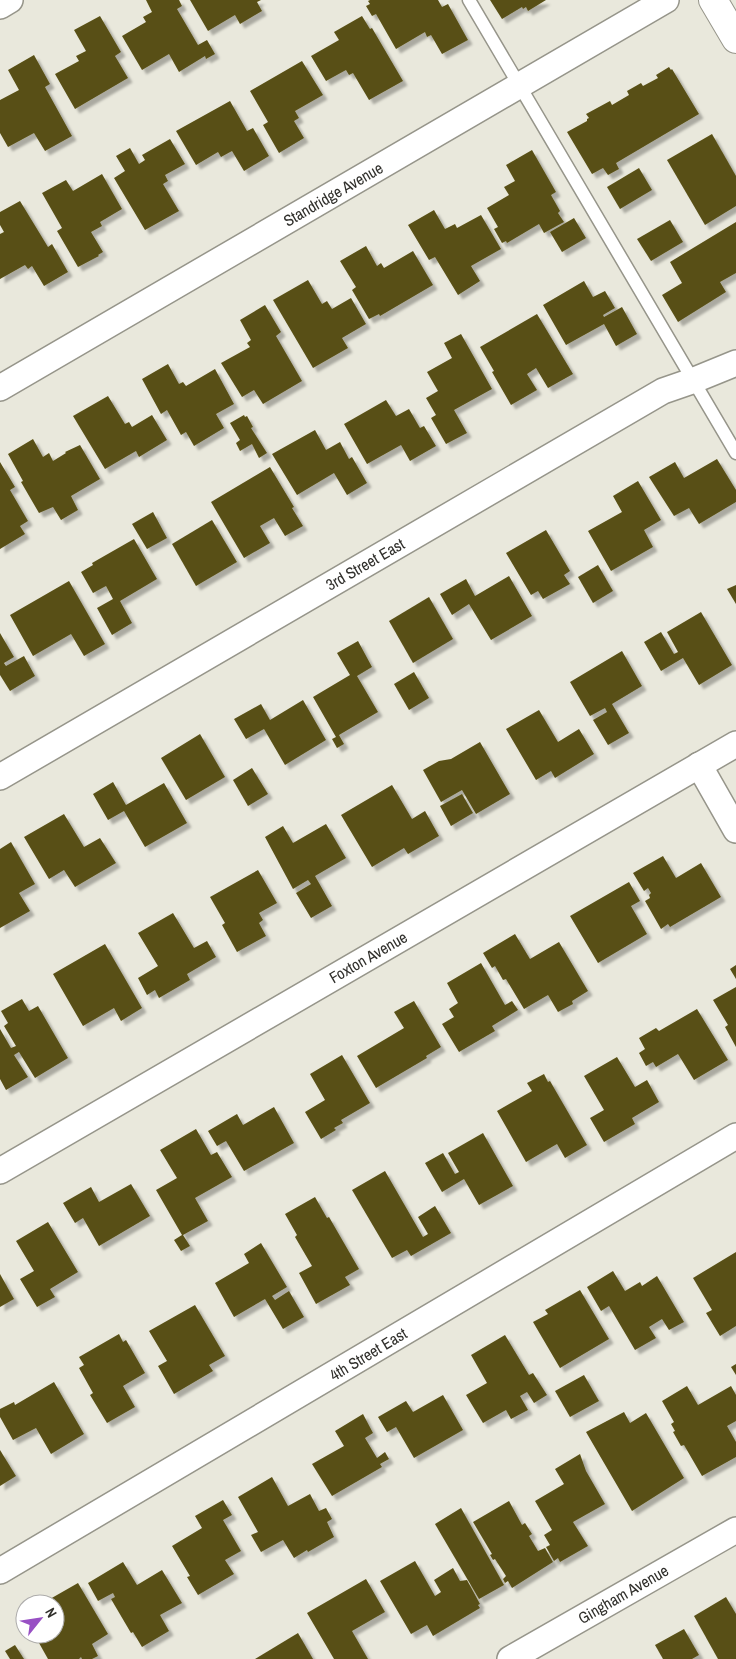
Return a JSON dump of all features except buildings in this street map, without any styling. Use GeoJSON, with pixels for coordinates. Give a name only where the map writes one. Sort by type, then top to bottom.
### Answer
{"type":"FeatureCollection","features":[{"type":"Feature","properties":{"kind":"main road"},"geometry":{"type":"LineString","coordinates":[[713,0],[736,38]]}},
{"type":"Feature","properties":{"kind":"street"},"geometry":{"type":"LineString","coordinates":[[0,6],[10,0]]}},
{"type":"Feature","properties":{"kind":"street","name":"Standridge Avenue"},"geometry":{"type":"LineString","coordinates":[[0,388],[666,0]]}},
{"type":"Feature","properties":{"kind":"street","name":"3rd Street East"},"geometry":{"type":"LineString","coordinates":[[0,777],[663,391],[736,363]]}},
{"type":"Feature","properties":{"kind":"street","name":"Foxton Avenue"},"geometry":{"type":"LineString","coordinates":[[0,1171],[736,744]]}},
{"type":"Feature","properties":{"kind":"street"},"geometry":{"type":"LineString","coordinates":[[699,765],[736,830]]}},
{"type":"Feature","properties":{"kind":"street","name":"4th Street East"},"geometry":{"type":"LineString","coordinates":[[0,1571],[736,1136]]}},
{"type":"Feature","properties":{"kind":"street","name":"Gingham Avenue"},"geometry":{"type":"LineString","coordinates":[[510,1659],[736,1530]]}},
{"type":"Feature","properties":{"kind":"lane"},"geometry":{"type":"LineString","coordinates":[[469,0],[736,453]]}}]}
